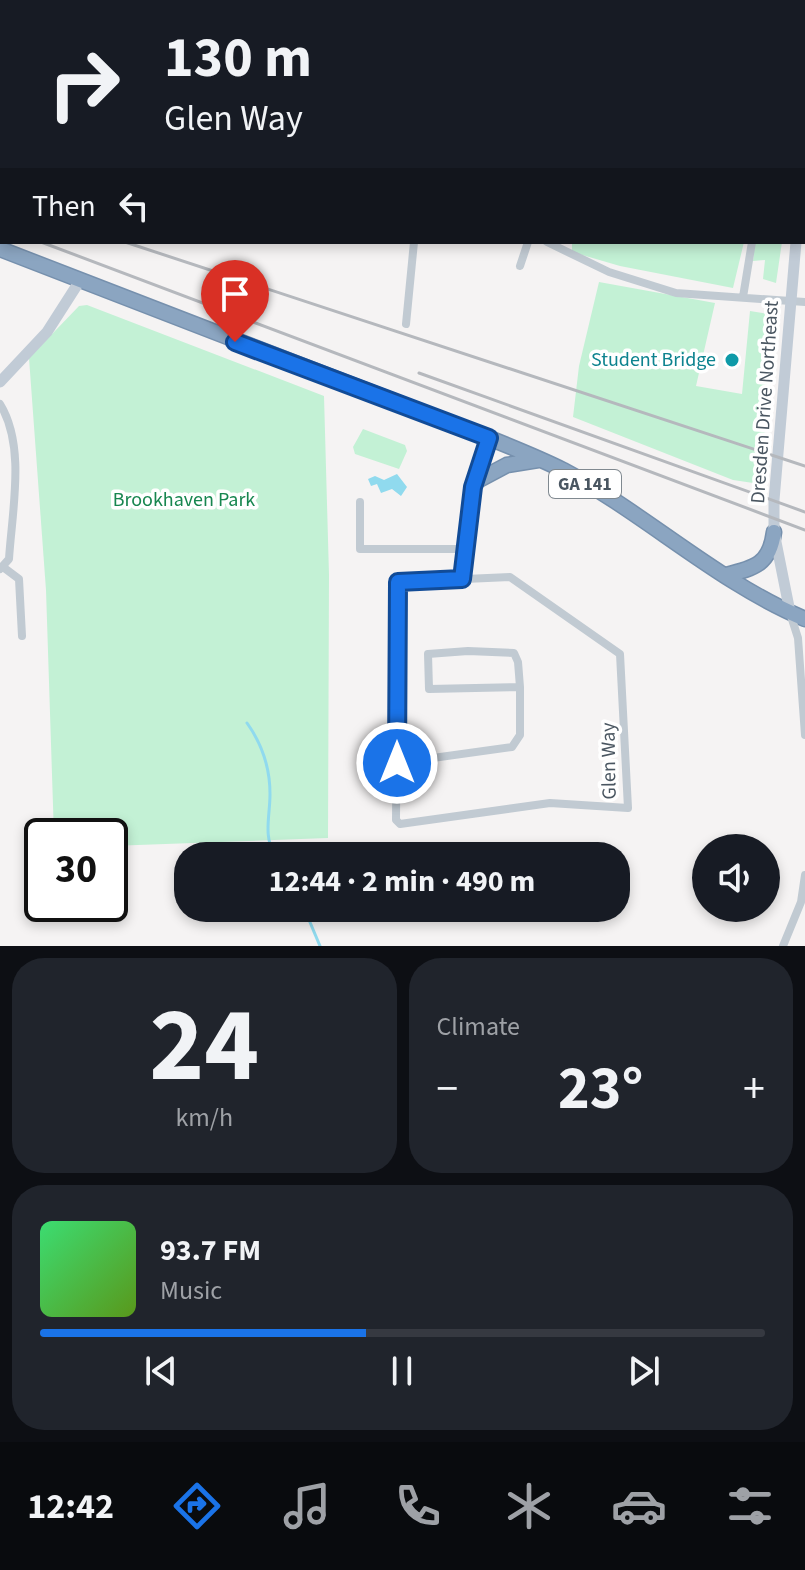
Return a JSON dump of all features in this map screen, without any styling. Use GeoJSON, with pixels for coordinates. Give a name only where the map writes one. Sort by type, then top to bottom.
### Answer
{"type":"FeatureCollection","features":[{"type":"Feature","properties":{"kind":"highway","name":"GA 141"},"geometry":{"type":"LineString","coordinates":[[0,249],[489,438],[564,471],[726,575],[805,619]]}},
{"type":"Feature","properties":{"kind":"highway"},"geometry":{"type":"LineString","coordinates":[[475,482],[507,465],[539,460]]}},
{"type":"Feature","properties":{"kind":"highway"},"geometry":{"type":"LineString","coordinates":[[726,575],[761,564],[772,549],[774,532]]}},
{"type":"Feature","properties":{"kind":"street"},"geometry":{"type":"LineString","coordinates":[[406,324],[414,244]]}},
{"type":"Feature","properties":{"kind":"street"},"geometry":{"type":"LineString","coordinates":[[520,266],[527,244]]}},
{"type":"Feature","properties":{"kind":"street"},"geometry":{"type":"LineString","coordinates":[[551,244],[609,272],[665,290],[805,302]]}},
{"type":"Feature","properties":{"kind":"street"},"geometry":{"type":"LineString","coordinates":[[743,297],[752,244]]}},
{"type":"Feature","properties":{"kind":"street","name":"Dresden Drive Northeast"},"geometry":{"type":"LineString","coordinates":[[790,612],[774,532],[775,480],[796,244]]}},
{"type":"Feature","properties":{"kind":"street"},"geometry":{"type":"LineString","coordinates":[[0,382],[47,332],[79,282]]}},
{"type":"Feature","properties":{"kind":"street"},"geometry":{"type":"LineString","coordinates":[[0,404],[12,423],[14,474],[9,559],[2,568],[19,579],[22,636]]}},
{"type":"Feature","properties":{"kind":"street"},"geometry":{"type":"LineString","coordinates":[[462,579],[475,482],[489,438]]}},
{"type":"Feature","properties":{"kind":"street"},"geometry":{"type":"LineString","coordinates":[[360,502],[360,549],[465,549]]}},
{"type":"Feature","properties":{"kind":"street","name":"Glen Way"},"geometry":{"type":"LineString","coordinates":[[510,577],[620,654],[628,808],[550,803],[400,824],[396,820],[397,763],[398,582],[510,577]]}},
{"type":"Feature","properties":{"kind":"street"},"geometry":{"type":"LineString","coordinates":[[790,612],[798,638],[805,735]]}},
{"type":"Feature","properties":{"kind":"street"},"geometry":{"type":"LineString","coordinates":[[397,763],[512,747],[520,735],[520,687],[514,653],[428,654],[429,689],[520,687]]}},
{"type":"Feature","properties":{"kind":"street"},"geometry":{"type":"LineString","coordinates":[[783,946],[801,902],[805,875]]}},
{"type":"Feature","properties":{"kind":"green space"},"geometry":{"type":"Polygon","coordinates":[[[572,244],[744,244],[733,288],[620,266],[572,252],[572,244]]]}},
{"type":"Feature","properties":{"kind":"green space"},"geometry":{"type":"Polygon","coordinates":[[[755,244],[782,244],[776,283],[763,279],[765,260],[753,261],[755,244]]]}},
{"type":"Feature","properties":{"kind":"green space"},"geometry":{"type":"Polygon","coordinates":[[[599,282],[715,303],[696,386],[742,394],[750,311],[775,315],[760,484],[733,480],[573,417],[579,366],[599,282]]]}},
{"type":"Feature","properties":{"kind":"green space","name":"Brookhaven Park"},"geometry":{"type":"Polygon","coordinates":[[[87,305],[324,396],[329,575],[328,838],[128,845],[128,818],[53,818],[46,590],[29,358],[79,306],[87,305]]]}},
{"type":"Feature","properties":{"kind":"green space"},"geometry":{"type":"Polygon","coordinates":[[[363,429],[405,445],[407,451],[399,469],[355,454],[353,447],[363,429]]]}},
{"type":"Feature","properties":{"kind":"water"},"geometry":{"type":"Polygon","coordinates":[[[397,474],[407,487],[401,496],[392,489],[381,493],[377,484],[371,486],[368,479],[375,476],[384,480],[397,474]]]}},
{"type":"Feature","properties":{"kind":"waterway"},"geometry":{"type":"LineString","coordinates":[[247,723],[267,766],[270,842]]}},
{"type":"Feature","properties":{"kind":"waterway"},"geometry":{"type":"LineString","coordinates":[[310,922],[320,946]]}},
{"type":"Feature","properties":{"kind":"railway"},"geometry":{"type":"LineString","coordinates":[[46,244],[805,530]]}},
{"type":"Feature","properties":{"kind":"railway"},"geometry":{"type":"LineString","coordinates":[[131,244],[805,466]]}},
{"type":"Feature","properties":{"kind":"railway"},"geometry":{"type":"LineString","coordinates":[[419,373],[805,512]]}},
{"type":"Feature","properties":{"kind":"place","name":"Student Bridge"},"geometry":{"type":"Point","coordinates":[732,360]}},
{"type":"Feature","properties":{"kind":"route"},"geometry":{"type":"LineString","coordinates":[[235,342],[489,438],[473,487],[462,579],[398,582],[397,763]]}}]}
